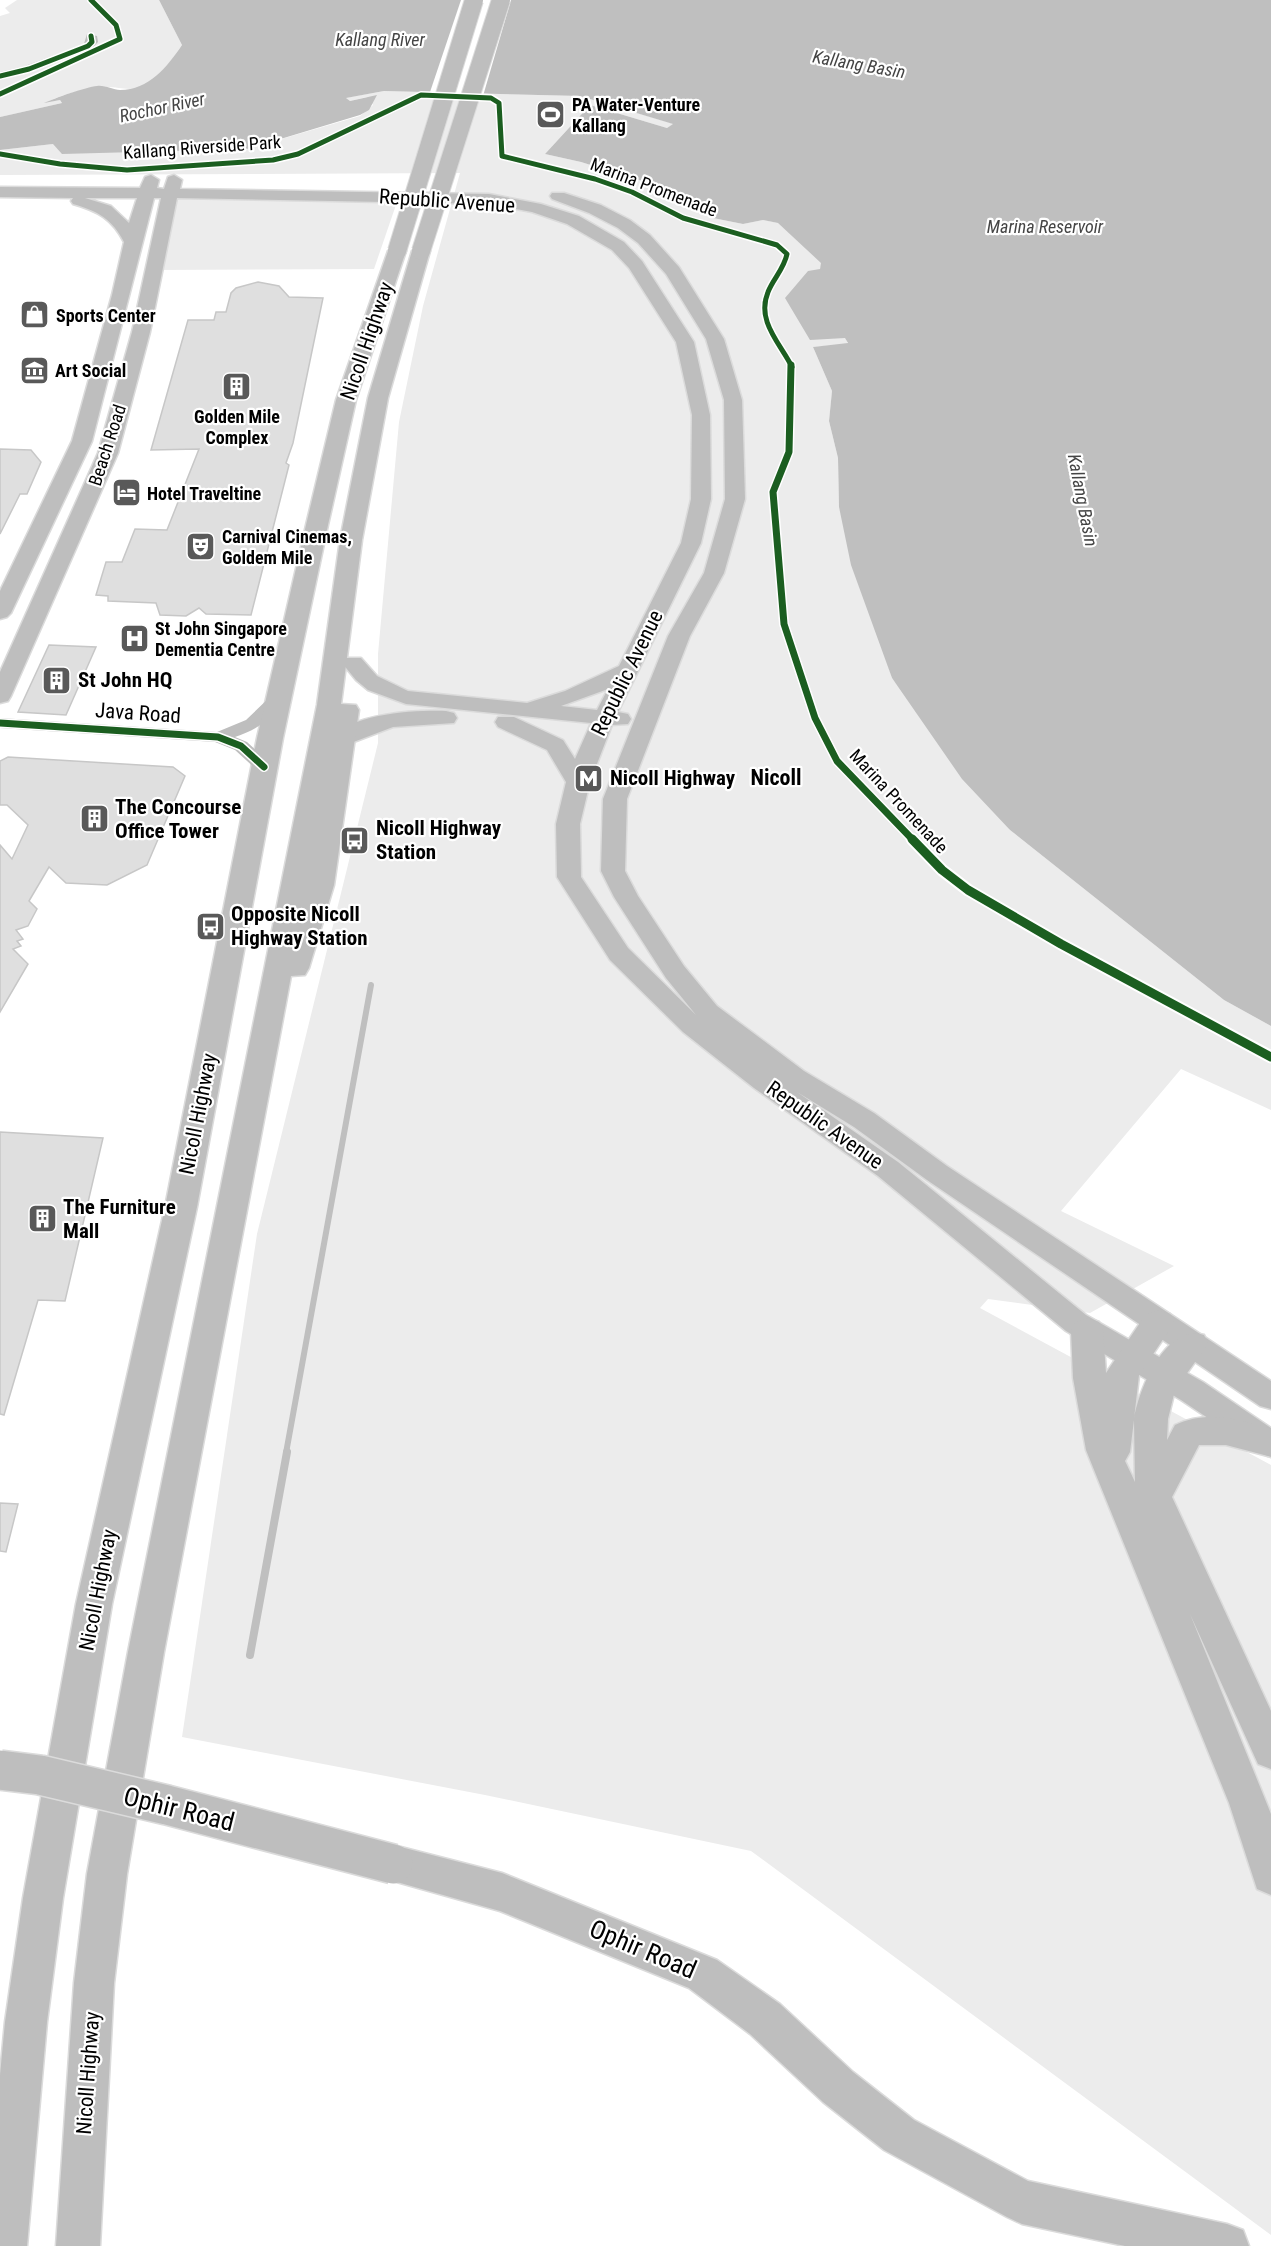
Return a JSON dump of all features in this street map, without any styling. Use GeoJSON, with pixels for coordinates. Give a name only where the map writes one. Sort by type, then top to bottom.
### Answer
{"type":"FeatureCollection","features":[{"type":"Feature","properties":{"kind":"highway","name":"Nicoll Highway"},"geometry":{"type":"LineString","coordinates":[[5,2246],[26,2022],[51,1848],[94,1604],[181,1207],[278,699],[346,400],[397,251],[474,0]]}},
{"type":"Feature","properties":{"kind":"highway","name":"Nicoll Highway"},"geometry":{"type":"LineString","coordinates":[[78,2246],[94,1983],[107,1874],[146,1652],[329,705],[351,540],[378,398],[421,250],[501,0]]}},
{"type":"Feature","properties":{"kind":"highway"},"geometry":{"type":"LineString","coordinates":[[262,1061],[305,941],[321,885],[353,663],[351,540]]}},
{"type":"Feature","properties":{"kind":"highway"},"geometry":{"type":"LineString","coordinates":[[1118,1482],[1113,1452],[1121,1382],[1132,1358],[1158,1323]]}},
{"type":"Feature","properties":{"kind":"highway"},"geometry":{"type":"LineString","coordinates":[[1087,1331],[1090,1378],[1103,1450],[1248,1803],[1271,1876]]}},
{"type":"Feature","properties":{"kind":"highway"},"geometry":{"type":"LineString","coordinates":[[1192,1344],[1164,1377],[1152,1406],[1151,1464],[1154,1497],[1271,1752]]}},
{"type":"Feature","properties":{"kind":"highway"},"geometry":{"type":"LineString","coordinates":[[1154,1497],[1187,1435],[1195,1429],[1220,1431],[1269,1443]]}},
{"type":"Feature","properties":{"kind":"highway","name":"Ophir Road"},"geometry":{"type":"LineString","coordinates":[[0,1770],[39,1775],[167,1805],[502,1892],[704,1974],[757,2012],[838,2087],[899,2135],[1022,2202],[1227,2246]]}},
{"type":"Feature","properties":{"kind":"main road"},"geometry":{"type":"LineString","coordinates":[[0,180],[149,188]]}},
{"type":"Feature","properties":{"kind":"main road","name":"Republic Avenue"},"geometry":{"type":"LineString","coordinates":[[172,187],[461,180],[519,187],[595,208],[624,224],[644,239],[673,271],[716,339],[733,400],[735,499],[714,573],[679,636],[615,799],[613,871],[651,937],[675,972],[708,1012],[795,1078],[864,1120],[937,1173],[1271,1397]]}},
{"type":"Feature","properties":{"kind":"main road"},"geometry":{"type":"LineString","coordinates":[[0,192],[46,193],[172,187]]}},
{"type":"Feature","properties":{"kind":"main road","name":"Beach Road"},"geometry":{"type":"LineString","coordinates":[[2,689],[73,536],[108,453],[141,332],[172,187]]}},
{"type":"Feature","properties":{"kind":"main road","name":"Republic Avenue"},"geometry":{"type":"LineString","coordinates":[[172,187],[235,194],[489,199],[535,208],[573,220],[618,246],[636,265],[685,342],[701,415],[701,499],[691,543],[628,670],[578,782],[568,824],[569,877],[619,954],[692,1026],[763,1081],[888,1168],[1087,1331],[1192,1391],[1269,1443]]}},
{"type":"Feature","properties":{"kind":"main road","name":"Beach Road"},"geometry":{"type":"LineString","coordinates":[[0,614],[82,441],[119,304],[133,238],[149,188]]}},
{"type":"Feature","properties":{"kind":"main road"},"geometry":{"type":"LineString","coordinates":[[46,193],[112,212],[133,238],[148,230],[162,227],[195,202],[235,194]]}},
{"type":"Feature","properties":{"kind":"main road"},"geometry":{"type":"LineString","coordinates":[[353,663],[364,679],[380,689],[406,697],[511,716],[641,728]]}},
{"type":"Feature","properties":{"kind":"main road"},"geometry":{"type":"LineString","coordinates":[[343,739],[369,726],[411,717],[511,716],[571,697],[605,683],[628,670]]}},
{"type":"Feature","properties":{"kind":"main road"},"geometry":{"type":"LineString","coordinates":[[511,716],[555,745],[578,782]]}},
{"type":"Feature","properties":{"kind":"street"},"geometry":{"type":"LineString","coordinates":[[0,76],[29,69],[88,46],[92,42],[91,36]]}},
{"type":"Feature","properties":{"kind":"street","name":"Java Road"},"geometry":{"type":"LineString","coordinates":[[218,737],[248,728],[271,710],[278,699]]}},
{"type":"Feature","properties":{"kind":"street","name":"Java Road"},"geometry":{"type":"LineString","coordinates":[[0,723],[218,737],[242,747],[264,767]]}},
{"type":"Feature","properties":{"kind":"shaded area"},"geometry":{"type":"Polygon","coordinates":[[[17,0],[159,0],[182,45],[160,73],[145,85],[128,89],[99,87],[84,90],[47,102],[60,100],[62,103],[0,117],[0,16],[10,13],[5,8],[17,0]]]}},
{"type":"Feature","properties":{"kind":"shaded area"},"geometry":{"type":"Polygon","coordinates":[[[384,91],[580,96],[674,124],[667,128],[590,105],[545,154],[581,162],[642,181],[689,202],[713,218],[743,224],[763,220],[779,223],[822,263],[820,269],[848,344],[813,347],[832,391],[829,421],[838,458],[839,507],[892,678],[1010,830],[1224,1000],[1271,1026],[1271,1110],[1181,1069],[1061,1211],[1174,1266],[1090,1313],[988,1299],[980,1308],[1271,1465],[1271,2235],[751,1851],[485,1795],[182,1737],[257,1234],[378,743],[378,654],[399,422],[423,306],[460,173],[0,175],[0,150],[53,144],[247,149],[360,116],[373,105],[367,97],[350,101],[345,98],[384,91]]]}},
{"type":"Feature","properties":{"kind":"shaded area"},"geometry":{"type":"Polygon","coordinates":[[[169,194],[398,199],[374,269],[154,270],[169,194]]]}},
{"type":"Feature","properties":{"kind":"water","name":"Marina Reservoir"},"geometry":{"type":"Polygon","coordinates":[[[159,0],[1271,0],[1271,1026],[1224,1000],[1010,830],[962,779],[892,678],[851,565],[839,507],[838,458],[829,421],[832,391],[813,347],[848,343],[845,338],[810,340],[785,298],[808,271],[820,269],[821,263],[778,223],[763,220],[743,224],[713,218],[689,202],[642,181],[581,162],[545,154],[590,105],[667,128],[673,124],[580,96],[384,91],[346,98],[350,101],[377,95],[369,110],[360,115],[247,149],[62,154],[53,144],[0,150],[0,117],[62,103],[60,100],[44,103],[92,87],[130,89],[156,76],[182,45],[159,0]]]}},
{"type":"Feature","properties":{"kind":"pier"},"geometry":{"type":"Polygon","coordinates":[[[461,0],[511,0],[483,96],[429,95],[461,0]]]}},
{"type":"Feature","properties":{"kind":"building"},"geometry":{"type":"Polygon","coordinates":[[[258,282],[279,286],[289,297],[323,298],[293,443],[286,463],[289,465],[251,615],[206,614],[199,608],[186,616],[160,615],[156,603],[108,601],[108,596],[96,595],[106,562],[122,562],[135,529],[167,530],[199,449],[151,450],[188,320],[214,320],[216,312],[226,312],[231,293],[236,288],[258,282]]]}},
{"type":"Feature","properties":{"kind":"building"},"geometry":{"type":"Polygon","coordinates":[[[0,449],[31,450],[41,462],[27,494],[20,494],[0,534],[0,449]]]}},
{"type":"Feature","properties":{"kind":"building","name":"St John HQ"},"geometry":{"type":"Polygon","coordinates":[[[49,645],[96,647],[66,715],[18,712],[49,645]]]}},
{"type":"Feature","properties":{"kind":"building","name":"The Concourse Office Tower"},"geometry":{"type":"Polygon","coordinates":[[[8,757],[173,767],[185,776],[147,865],[107,885],[66,883],[49,867],[29,901],[37,909],[28,926],[16,930],[23,939],[17,941],[21,946],[13,949],[28,964],[0,1012],[0,845],[12,859],[28,825],[7,805],[0,805],[0,761],[8,757]]]}},
{"type":"Feature","properties":{"kind":"building","name":"The Furniture Mall"},"geometry":{"type":"Polygon","coordinates":[[[0,1132],[103,1138],[65,1301],[38,1300],[4,1415],[0,1414],[0,1132]]]}},
{"type":"Feature","properties":{"kind":"building"},"geometry":{"type":"Polygon","coordinates":[[[0,1503],[18,1504],[6,1552],[0,1551],[0,1503]]]}},
{"type":"Feature","properties":{"kind":"waterway"},"geometry":{"type":"LineString","coordinates":[[286,1453],[371,985]]}},
{"type":"Feature","properties":{"kind":"waterway"},"geometry":{"type":"LineString","coordinates":[[250,1655],[287,1452]]}},
{"type":"Feature","properties":{"kind":"cycle path"},"geometry":{"type":"LineString","coordinates":[[0,94],[29,78],[91,55],[120,39],[116,25],[91,0]]}},
{"type":"Feature","properties":{"kind":"cycle path"},"geometry":{"type":"LineString","coordinates":[[0,76],[29,69],[88,46],[92,42],[91,36]]}},
{"type":"Feature","properties":{"kind":"cycle path","name":"Kallang Riverside Park"},"geometry":{"type":"LineString","coordinates":[[0,154],[60,164],[127,170],[273,160],[298,154],[421,95],[491,98],[499,103],[502,156],[595,179],[632,192],[683,218],[777,245],[787,254],[782,269],[768,292],[765,313],[771,331],[792,366],[789,385],[789,452],[773,492],[784,624],[815,718],[837,761],[942,870],[968,890],[1061,944],[1271,1057]]}},
{"type":"Feature","properties":{"kind":"cycle path"},"geometry":{"type":"LineString","coordinates":[[0,723],[218,737],[241,746],[264,767]]}},
{"type":"Feature","properties":{"kind":"place","name":"PA Water-Venture Kallang"},"geometry":{"type":"Point","coordinates":[551,114]}},
{"type":"Feature","properties":{"kind":"place","name":"Sports Center"},"geometry":{"type":"Point","coordinates":[35,315]}},
{"type":"Feature","properties":{"kind":"place","name":"Art Social"},"geometry":{"type":"Point","coordinates":[34,370]}},
{"type":"Feature","properties":{"kind":"place","name":"Golden Mile Complex"},"geometry":{"type":"Point","coordinates":[237,387]}},
{"type":"Feature","properties":{"kind":"place","name":"Hotel Traveltine"},"geometry":{"type":"Point","coordinates":[126,493]}},
{"type":"Feature","properties":{"kind":"place","name":"Carnival Cinemas, Goldem Mile"},"geometry":{"type":"Point","coordinates":[201,546]}},
{"type":"Feature","properties":{"kind":"place","name":"St John Singapore Dementia Centre"},"geometry":{"type":"Point","coordinates":[134,638]}},
{"type":"Feature","properties":{"kind":"place","name":"St John HQ"},"geometry":{"type":"Point","coordinates":[57,680]}},
{"type":"Feature","properties":{"kind":"place","name":"Nicoll Highway"},"geometry":{"type":"Point","coordinates":[589,778]}},
{"type":"Feature","properties":{"kind":"place","name":"The Concourse Office Tower"},"geometry":{"type":"Point","coordinates":[94,819]}},
{"type":"Feature","properties":{"kind":"place","name":"Nicoll Highway Station"},"geometry":{"type":"Point","coordinates":[355,840]}},
{"type":"Feature","properties":{"kind":"place","name":"Opposite Nicoll Highway Station"},"geometry":{"type":"Point","coordinates":[210,926]}},
{"type":"Feature","properties":{"kind":"place","name":"The Furniture Mall"},"geometry":{"type":"Point","coordinates":[42,1219]}},
{"type":"Feature","properties":{"kind":"district","name":"Nicoll"},"geometry":{"type":"Point","coordinates":[776,777]}},
{"type":"Feature","properties":{"kind":"water label","name":"Kallang River"},"geometry":{"type":"Point","coordinates":[380,39]}},
{"type":"Feature","properties":{"kind":"water label","name":"Kallang Basin"},"geometry":{"type":"Point","coordinates":[859,64]}},
{"type":"Feature","properties":{"kind":"water label","name":"Rochor River"},"geometry":{"type":"Point","coordinates":[162,107]}},
{"type":"Feature","properties":{"kind":"water label","name":"Kallang Basin"},"geometry":{"type":"Point","coordinates":[1083,500]}}]}
